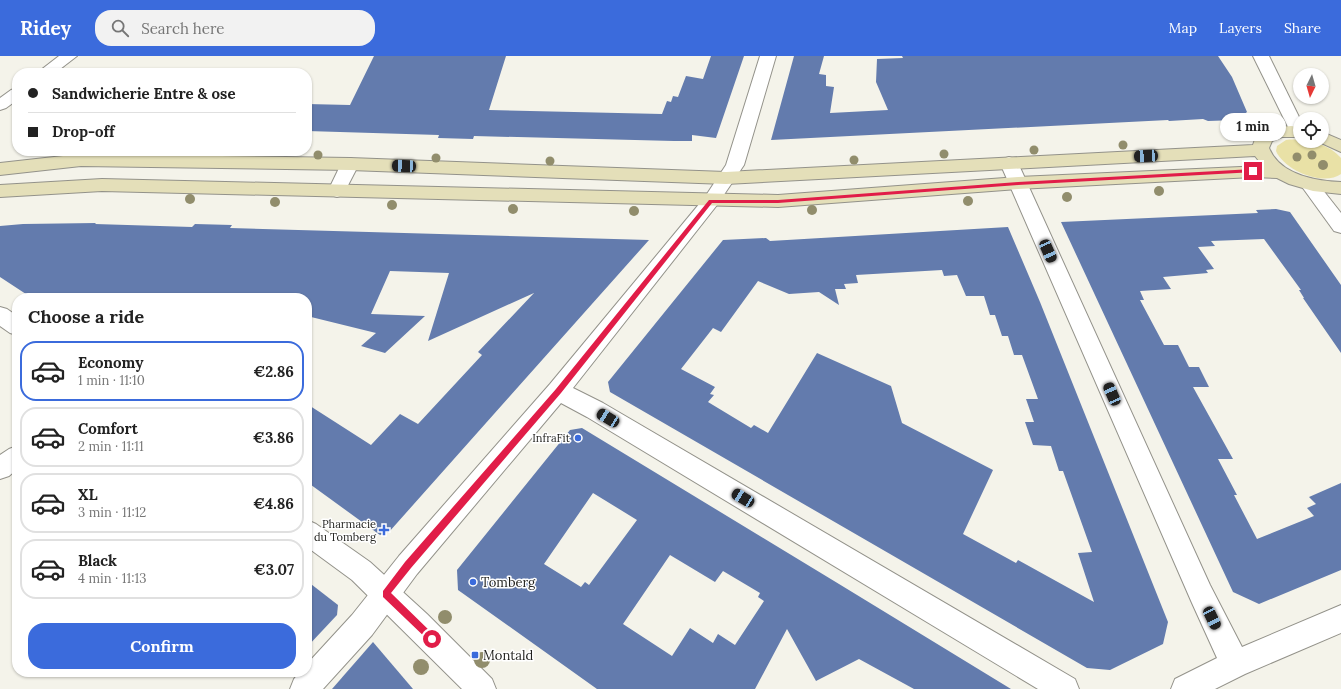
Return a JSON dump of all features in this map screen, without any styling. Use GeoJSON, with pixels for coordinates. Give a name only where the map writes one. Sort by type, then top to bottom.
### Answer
{"type":"FeatureCollection","features":[{"type":"Feature","properties":{"kind":"main road"},"geometry":{"type":"LineString","coordinates":[[1293,132],[1284,131],[1274,133],[1266,137],[1261,142],[1261,150],[1264,157],[1281,172],[1309,184],[1326,188],[1341,188]]}},
{"type":"Feature","properties":{"kind":"main road"},"geometry":{"type":"LineString","coordinates":[[0,191],[102,185],[778,202],[1014,173],[1261,150]]}},
{"type":"Feature","properties":{"kind":"main road"},"geometry":{"type":"LineString","coordinates":[[0,169],[81,160],[350,164],[726,178],[1014,173],[1281,172]]}},
{"type":"Feature","properties":{"kind":"street"},"geometry":{"type":"LineString","coordinates":[[52,68],[69,56]]}},
{"type":"Feature","properties":{"kind":"street"},"geometry":{"type":"LineString","coordinates":[[304,689],[362,625],[408,565],[558,391],[711,201],[735,165],[768,56]]}},
{"type":"Feature","properties":{"kind":"street"},"geometry":{"type":"LineString","coordinates":[[1261,56],[1293,120]]}},
{"type":"Feature","properties":{"kind":"street"},"geometry":{"type":"LineString","coordinates":[[0,105],[12,97]]}},
{"type":"Feature","properties":{"kind":"street"},"geometry":{"type":"LineString","coordinates":[[337,191],[350,164]]}},
{"type":"Feature","properties":{"kind":"street"},"geometry":{"type":"LineString","coordinates":[[1014,173],[1200,594],[1235,664]]}},
{"type":"Feature","properties":{"kind":"street"},"geometry":{"type":"LineString","coordinates":[[1309,184],[1341,226]]}},
{"type":"Feature","properties":{"kind":"street"},"geometry":{"type":"LineString","coordinates":[[0,315],[12,323]]}},
{"type":"Feature","properties":{"kind":"street"},"geometry":{"type":"LineString","coordinates":[[558,391],[595,410],[1065,689]]}},
{"type":"Feature","properties":{"kind":"street"},"geometry":{"type":"LineString","coordinates":[[0,468],[12,460]]}},
{"type":"Feature","properties":{"kind":"street"},"geometry":{"type":"LineString","coordinates":[[312,536],[362,571],[482,689]]}},
{"type":"Feature","properties":{"kind":"street"},"geometry":{"type":"LineString","coordinates":[[1185,689],[1235,664],[1341,619]]}},
{"type":"Feature","properties":{"kind":"shaded area"},"geometry":{"type":"Polygon","coordinates":[[[1286,140],[1293,140],[1293,148],[1328,148],[1341,158],[1341,174],[1333,178],[1324,179],[1295,170],[1280,158],[1276,151],[1277,146],[1286,140]]]}},
{"type":"Feature","properties":{"kind":"building"},"geometry":{"type":"Polygon","coordinates":[[[374,56],[506,56],[489,110],[662,114],[667,101],[671,102],[673,96],[678,97],[686,76],[703,79],[711,56],[744,56],[716,138],[692,135],[692,141],[474,136],[473,139],[438,138],[439,135],[312,131],[312,104],[350,105],[374,56]]]}},
{"type":"Feature","properties":{"kind":"building"},"geometry":{"type":"Polygon","coordinates":[[[794,56],[824,56],[819,74],[826,75],[826,86],[834,87],[830,113],[888,110],[876,82],[877,59],[903,58],[902,56],[1218,56],[1232,77],[1247,112],[1237,120],[1168,120],[771,140],[794,56]]]}},
{"type":"Feature","properties":{"kind":"building"},"geometry":{"type":"Polygon","coordinates":[[[1276,209],[1290,212],[1341,285],[1341,353],[1303,298],[1299,290],[1301,290],[1264,239],[1211,241],[1215,246],[1198,247],[1214,269],[1206,270],[1208,273],[1163,277],[1171,289],[1140,291],[1144,300],[1140,300],[1164,345],[1178,345],[1189,367],[1199,367],[1209,387],[1193,387],[1233,459],[1218,459],[1237,495],[1234,495],[1257,539],[1314,516],[1307,508],[1316,504],[1309,497],[1341,483],[1341,570],[1259,604],[1233,592],[1061,222],[1258,213],[1256,210],[1276,209]]]}},
{"type":"Feature","properties":{"kind":"building"},"geometry":{"type":"Polygon","coordinates":[[[96,223],[95,224],[192,227],[195,224],[232,225],[230,228],[649,240],[389,532],[380,535],[312,486],[312,407],[371,445],[400,414],[418,424],[482,355],[478,352],[534,293],[428,341],[449,273],[390,271],[371,314],[425,316],[385,353],[361,346],[376,333],[312,317],[312,293],[24,293],[0,277],[0,226],[23,224],[96,223]]]}},
{"type":"Feature","properties":{"kind":"building"},"geometry":{"type":"Polygon","coordinates":[[[1008,227],[1040,302],[1168,622],[1163,644],[1110,670],[1087,668],[610,392],[608,382],[723,240],[766,238],[770,241],[1008,227]],[[942,270],[856,275],[858,283],[844,284],[846,289],[835,289],[839,305],[819,292],[789,294],[758,281],[721,332],[713,328],[681,369],[715,387],[710,394],[714,395],[708,402],[751,428],[754,425],[768,433],[817,353],[891,386],[902,423],[993,470],[963,534],[1016,563],[1018,560],[1094,602],[1078,553],[1092,552],[1063,471],[1059,471],[1051,446],[1033,445],[1025,422],[1034,422],[1026,399],[1038,399],[1022,355],[1014,355],[1008,336],[1002,336],[995,315],[990,315],[984,296],[966,296],[957,275],[944,276],[942,270]]]}},
{"type":"Feature","properties":{"kind":"building"},"geometry":{"type":"Polygon","coordinates":[[[582,428],[1011,689],[914,689],[859,659],[816,681],[787,629],[755,689],[597,689],[458,590],[457,570],[570,430],[582,428]],[[593,493],[544,564],[581,587],[585,582],[589,585],[637,520],[593,493]],[[670,555],[623,624],[672,656],[690,628],[713,643],[718,634],[735,645],[764,601],[758,597],[760,593],[723,571],[715,582],[670,555]]]}},
{"type":"Feature","properties":{"kind":"building"},"geometry":{"type":"Polygon","coordinates":[[[312,585],[338,605],[337,615],[312,642],[312,585]]]}},
{"type":"Feature","properties":{"kind":"building"},"geometry":{"type":"Polygon","coordinates":[[[373,642],[413,689],[332,689],[373,642]]]}},
{"type":"Feature","properties":{"kind":"place","name":"InfraFit"},"geometry":{"type":"Point","coordinates":[578,438]}},
{"type":"Feature","properties":{"kind":"place","name":"Pharmacie du Tomberg"},"geometry":{"type":"Point","coordinates":[384,530]}},
{"type":"Feature","properties":{"kind":"place","name":"Tomberg"},"geometry":{"type":"Point","coordinates":[473,582]}},
{"type":"Feature","properties":{"kind":"place","name":"Montald"},"geometry":{"type":"Point","coordinates":[475,655]}},
{"type":"Feature","properties":{"kind":"route"},"geometry":{"type":"LineString","coordinates":[[432,639],[386,594],[408,565],[558,391],[711,201],[778,202],[1018,183],[1253,171]]}}]}
